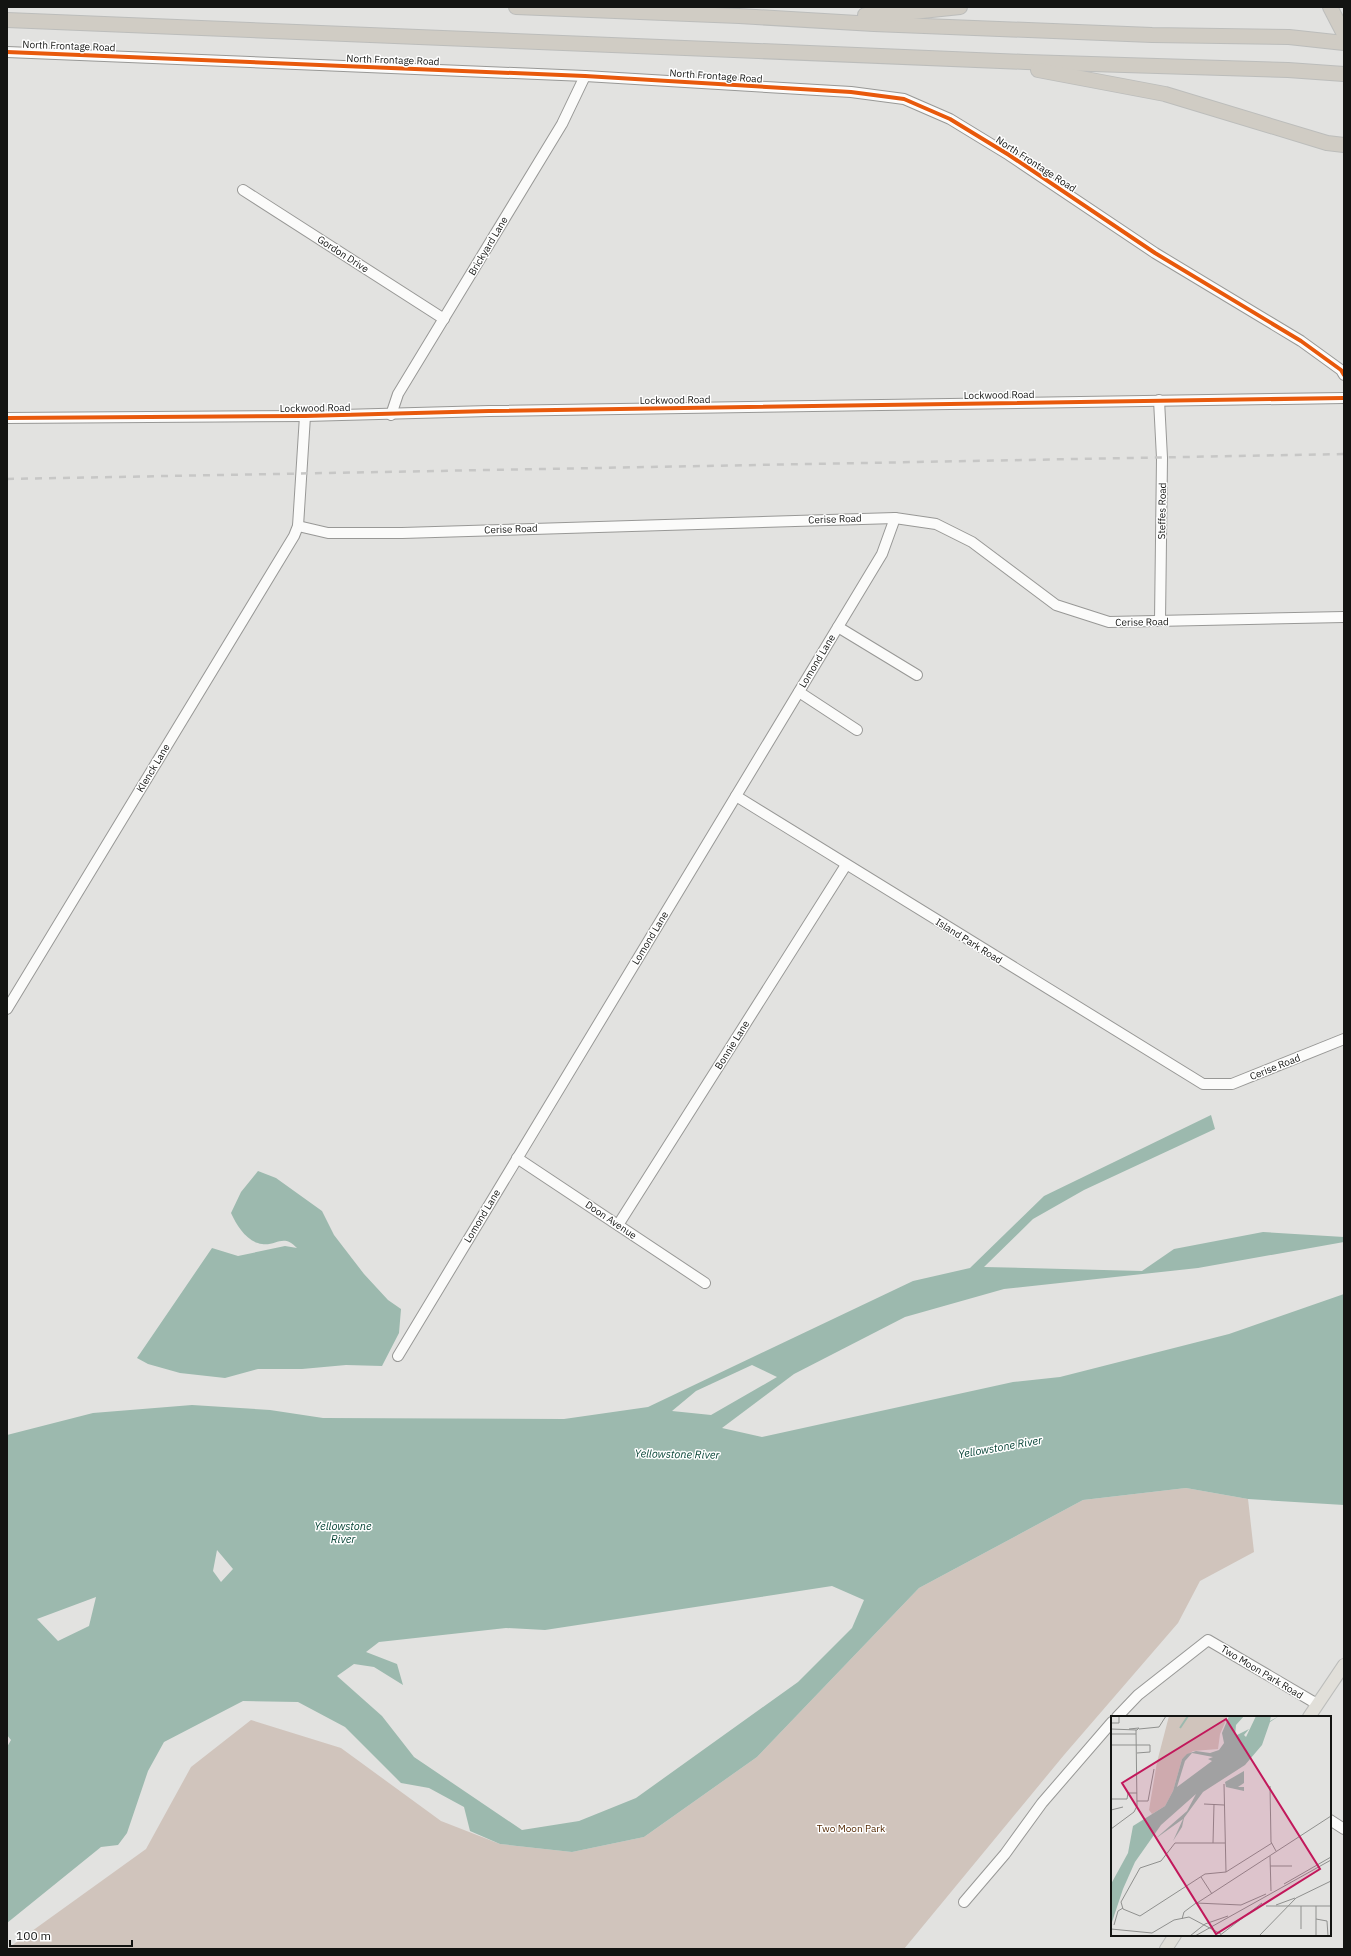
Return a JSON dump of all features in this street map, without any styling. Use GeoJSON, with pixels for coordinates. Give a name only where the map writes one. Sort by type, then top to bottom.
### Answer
{"type":"FeatureCollection","features":[{"type":"Feature","properties":{"kind":"highway"},"geometry":{"type":"LineString","coordinates":[[516,7],[739,16],[874,24],[1152,35],[1289,38],[1344,43]]}},
{"type":"Feature","properties":{"kind":"highway"},"geometry":{"type":"LineString","coordinates":[[739,16],[884,15],[960,7]]}},
{"type":"Feature","properties":{"kind":"highway"},"geometry":{"type":"LineString","coordinates":[[1330,7],[1344,34]]}},
{"type":"Feature","properties":{"kind":"highway"},"geometry":{"type":"LineString","coordinates":[[7,20],[898,57],[1288,70],[1344,74]]}},
{"type":"Feature","properties":{"kind":"highway"},"geometry":{"type":"LineString","coordinates":[[898,57],[1044,70],[1165,94],[1327,143],[1344,145]]}},
{"type":"Feature","properties":{"kind":"main road"},"geometry":{"type":"LineString","coordinates":[[1310,1716],[1344,1665]]}},
{"type":"Feature","properties":{"kind":"main road"},"geometry":{"type":"LineString","coordinates":[[1166,1949],[1174,1936]]}},
{"type":"Feature","properties":{"kind":"street","name":"North Frontage Road"},"geometry":{"type":"LineString","coordinates":[[7,52],[585,76],[851,92],[904,99],[950,119],[1009,155],[1155,253],[1301,341],[1341,370],[1344,375]]}},
{"type":"Feature","properties":{"kind":"street","name":"Brickyard Lane"},"geometry":{"type":"LineString","coordinates":[[391,415],[398,394],[562,124],[585,76]]}},
{"type":"Feature","properties":{"kind":"street","name":"Gordon Drive"},"geometry":{"type":"LineString","coordinates":[[243,190],[444,319]]}},
{"type":"Feature","properties":{"kind":"street","name":"Lockwood Road"},"geometry":{"type":"LineString","coordinates":[[7,418],[391,415],[497,410],[1344,398]]}},
{"type":"Feature","properties":{"kind":"street","name":"Steffes Road"},"geometry":{"type":"LineString","coordinates":[[1159,400],[1162,458],[1160,621]]}},
{"type":"Feature","properties":{"kind":"street"},"geometry":{"type":"LineString","coordinates":[[298,526],[305,416]]}},
{"type":"Feature","properties":{"kind":"street","name":"Cerise Road"},"geometry":{"type":"LineString","coordinates":[[298,526],[328,533],[402,533],[895,518],[936,524],[972,542],[1056,605],[1109,622],[1344,617]]}},
{"type":"Feature","properties":{"kind":"street","name":"Lomond Lane"},"geometry":{"type":"LineString","coordinates":[[398,1356],[882,554],[895,518]]}},
{"type":"Feature","properties":{"kind":"street","name":"Klenck Lane"},"geometry":{"type":"LineString","coordinates":[[7,1009],[298,526]]}},
{"type":"Feature","properties":{"kind":"street"},"geometry":{"type":"LineString","coordinates":[[838,627],[917,675]]}},
{"type":"Feature","properties":{"kind":"street"},"geometry":{"type":"LineString","coordinates":[[799,692],[857,730]]}},
{"type":"Feature","properties":{"kind":"street","name":"Island Park Road"},"geometry":{"type":"LineString","coordinates":[[736,796],[1203,1084]]}},
{"type":"Feature","properties":{"kind":"street","name":"Bonnie Lane"},"geometry":{"type":"LineString","coordinates":[[618,1225],[846,865]]}},
{"type":"Feature","properties":{"kind":"street","name":"Cerise Road"},"geometry":{"type":"LineString","coordinates":[[1203,1084],[1232,1084],[1344,1039]]}},
{"type":"Feature","properties":{"kind":"street","name":"Doon Avenue"},"geometry":{"type":"LineString","coordinates":[[517,1158],[705,1283]]}},
{"type":"Feature","properties":{"kind":"street","name":"Two Moon Park Road"},"geometry":{"type":"LineString","coordinates":[[1118,1716],[1138,1695],[1208,1640],[1317,1704]]}},
{"type":"Feature","properties":{"kind":"street"},"geometry":{"type":"LineString","coordinates":[[964,1902],[1005,1854],[1042,1803],[1111,1723]]}},
{"type":"Feature","properties":{"kind":"street"},"geometry":{"type":"LineString","coordinates":[[1331,1821],[1344,1829]]}},
{"type":"Feature","properties":{"kind":"green space","name":"Two Moon Park"},"geometry":{"type":"Polygon","coordinates":[[[1186,1488],[1248,1499],[1254,1552],[1200,1581],[1178,1623],[1064,1755],[904,1949],[7,1949],[146,1849],[191,1767],[251,1720],[341,1748],[441,1821],[500,1844],[572,1852],[644,1837],[757,1757],[919,1588],[1083,1500],[1186,1488]]]}},
{"type":"Feature","properties":{"kind":"water","name":"Yellowstone River"},"geometry":{"type":"Polygon","coordinates":[[[1211,1115],[1215,1129],[1084,1190],[1033,1219],[984,1267],[1142,1271],[1174,1249],[1263,1232],[1344,1237],[1344,1242],[1198,1268],[1004,1289],[905,1317],[794,1374],[722,1428],[762,1437],[1013,1382],[1060,1377],[1229,1334],[1344,1294],[1344,1505],[1248,1499],[1186,1488],[1083,1500],[919,1588],[757,1757],[644,1837],[572,1852],[500,1844],[470,1831],[464,1807],[429,1788],[401,1783],[345,1727],[298,1702],[243,1701],[164,1742],[148,1771],[127,1833],[118,1845],[101,1847],[7,1923],[7,1747],[11,1740],[7,1735],[7,1435],[93,1413],[192,1405],[270,1410],[323,1418],[564,1419],[648,1407],[913,1281],[970,1268],[1044,1196],[1211,1115]],[[752,1365],[696,1391],[672,1411],[711,1415],[777,1377],[752,1365]],[[217,1550],[213,1571],[221,1582],[233,1569],[217,1550]],[[832,1586],[545,1630],[506,1628],[379,1642],[366,1652],[397,1664],[403,1685],[374,1667],[354,1664],[337,1676],[382,1716],[414,1757],[522,1830],[579,1821],[636,1798],[798,1682],[852,1628],[864,1600],[832,1586]],[[96,1597],[37,1619],[58,1641],[89,1626],[96,1597]]]}},
{"type":"Feature","properties":{"kind":"water"},"geometry":{"type":"Polygon","coordinates":[[[258,1171],[276,1178],[322,1211],[334,1235],[364,1274],[388,1300],[401,1309],[399,1333],[382,1366],[346,1365],[302,1369],[258,1369],[225,1378],[180,1373],[148,1364],[137,1358],[212,1248],[238,1256],[285,1246],[297,1248],[288,1241],[267,1244],[257,1243],[243,1233],[233,1218],[231,1213],[241,1192],[258,1171]]]}},
{"type":"Feature","properties":{"kind":"railway"},"geometry":{"type":"LineString","coordinates":[[7,479],[1344,454]]}},
{"type":"Feature","properties":{"kind":"cycle path"},"geometry":{"type":"LineString","coordinates":[[7,52],[585,76],[851,92],[904,99],[950,119],[1009,155],[1155,253],[1301,341],[1341,370],[1344,375]]}},
{"type":"Feature","properties":{"kind":"cycle path"},"geometry":{"type":"LineString","coordinates":[[7,418],[305,416],[489,411],[1344,398]]}}]}
